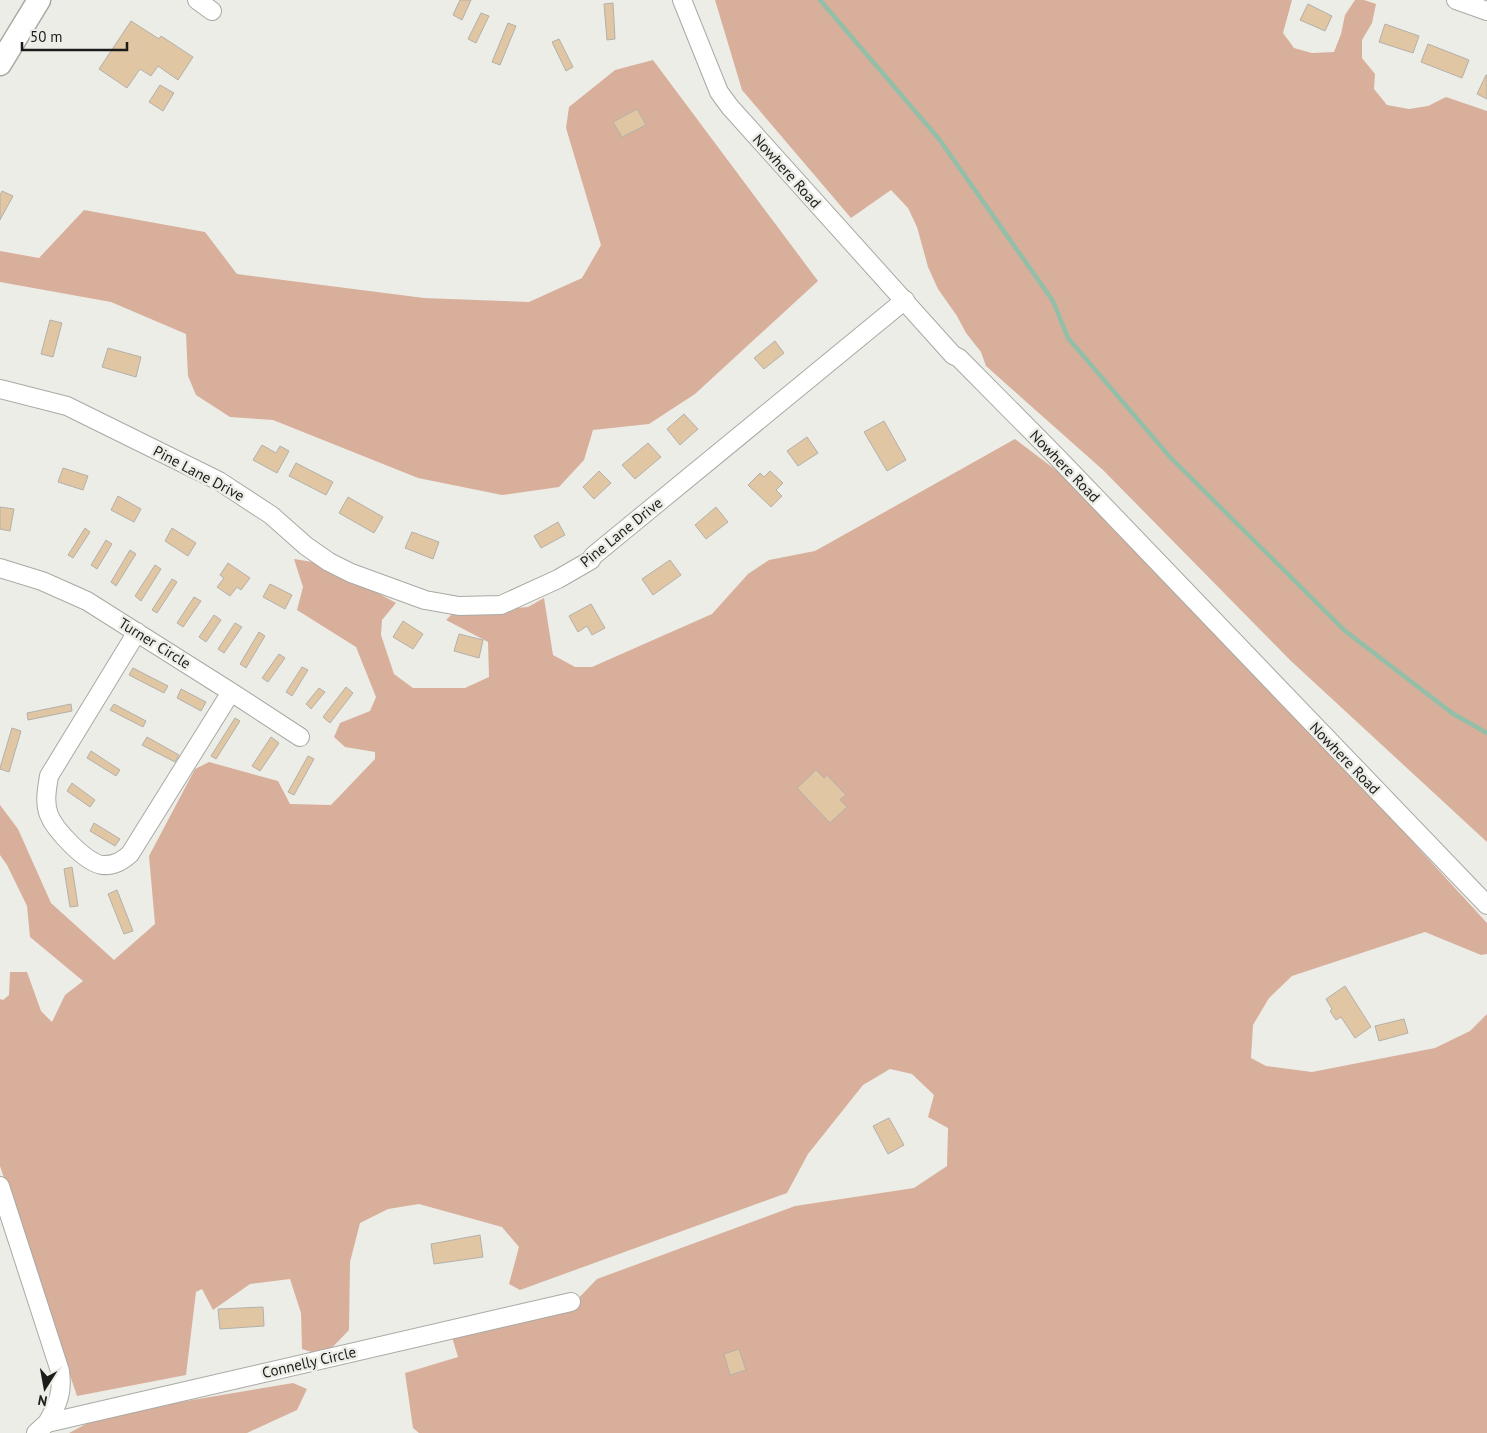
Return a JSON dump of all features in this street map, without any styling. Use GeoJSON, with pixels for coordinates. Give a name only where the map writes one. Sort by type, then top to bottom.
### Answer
{"type":"FeatureCollection","features":[{"type":"Feature","properties":{"kind":"main road"},"geometry":{"type":"LineString","coordinates":[[0,64],[39,0]]}},
{"type":"Feature","properties":{"kind":"street"},"geometry":{"type":"LineString","coordinates":[[197,0],[212,11]]}},
{"type":"Feature","properties":{"kind":"street","name":"Nowhere Road"},"geometry":{"type":"LineString","coordinates":[[682,0],[719,92],[764,146],[954,355],[1058,458],[1487,905]]}},
{"type":"Feature","properties":{"kind":"street"},"geometry":{"type":"LineString","coordinates":[[1456,0],[1487,11]]}},
{"type":"Feature","properties":{"kind":"street","name":"Pine Lane Drive"},"geometry":{"type":"LineString","coordinates":[[0,389],[67,406],[219,481],[271,515],[306,546],[329,562],[351,573],[424,600],[458,606],[501,605],[540,588],[591,560],[593,556],[905,300]]}},
{"type":"Feature","properties":{"kind":"street","name":"Turner Circle"},"geometry":{"type":"LineString","coordinates":[[0,568],[42,581],[87,601],[300,737]]}},
{"type":"Feature","properties":{"kind":"street"},"geometry":{"type":"LineString","coordinates":[[137,632],[49,776],[46,797],[48,814],[55,827],[86,858],[102,865],[119,863],[130,854],[231,692]]}},
{"type":"Feature","properties":{"kind":"street","name":"Connelly Circle"},"geometry":{"type":"LineString","coordinates":[[0,1186],[60,1371],[62,1386],[55,1408],[42,1428]]}},
{"type":"Feature","properties":{"kind":"street","name":"Connelly Circle"},"geometry":{"type":"LineString","coordinates":[[42,1428],[571,1302]]}},
{"type":"Feature","properties":{"kind":"shaded area"},"geometry":{"type":"Polygon","coordinates":[[[715,0],[1292,0],[1283,33],[1294,48],[1312,53],[1334,52],[1341,34],[1345,15],[1355,0],[1364,0],[1376,4],[1372,23],[1362,40],[1362,58],[1375,74],[1374,89],[1387,105],[1409,109],[1428,106],[1446,97],[1487,111],[1487,842],[1291,661],[1103,470],[986,366],[981,352],[966,333],[957,316],[938,289],[928,267],[917,227],[908,208],[891,190],[851,218],[742,90],[715,0]]]}},
{"type":"Feature","properties":{"kind":"shaded area"},"geometry":{"type":"Polygon","coordinates":[[[653,60],[818,281],[695,394],[649,424],[593,430],[584,460],[559,487],[502,495],[418,478],[273,420],[230,417],[196,395],[188,376],[186,334],[111,302],[0,282],[0,251],[39,258],[84,210],[205,232],[237,274],[424,298],[529,302],[582,278],[601,245],[566,128],[569,107],[615,70],[653,60]]]}},
{"type":"Feature","properties":{"kind":"shaded area"},"geometry":{"type":"Polygon","coordinates":[[[1015,439],[1069,480],[1260,675],[1487,923],[1487,954],[1481,955],[1425,932],[1292,976],[1269,998],[1253,1025],[1251,1058],[1266,1066],[1312,1072],[1435,1048],[1470,1031],[1487,1014],[1487,1433],[419,1433],[413,1428],[405,1373],[458,1357],[451,1334],[566,1311],[597,1279],[795,1206],[914,1188],[947,1166],[948,1128],[928,1117],[934,1095],[912,1074],[890,1069],[863,1085],[808,1154],[787,1193],[520,1290],[509,1284],[519,1247],[502,1227],[419,1204],[388,1209],[360,1223],[350,1262],[349,1330],[324,1356],[302,1349],[301,1313],[290,1279],[250,1284],[213,1310],[202,1289],[196,1292],[186,1375],[77,1396],[0,1166],[0,999],[3,1000],[9,995],[10,972],[27,972],[41,1011],[52,1022],[65,995],[83,981],[30,937],[27,906],[7,865],[0,855],[0,805],[18,829],[51,903],[114,960],[155,924],[149,856],[195,769],[209,762],[278,781],[290,804],[331,805],[375,759],[375,752],[345,747],[334,737],[340,723],[370,711],[376,697],[356,647],[297,610],[303,587],[294,559],[325,564],[396,603],[382,620],[381,635],[394,674],[413,688],[465,688],[489,677],[488,642],[446,620],[452,614],[528,607],[544,598],[553,655],[575,667],[592,667],[712,614],[748,574],[769,560],[815,551],[1015,439]]]}},
{"type":"Feature","properties":{"kind":"shaded area"},"geometry":{"type":"Polygon","coordinates":[[[293,1383],[307,1389],[297,1410],[247,1433],[69,1433],[103,1415],[293,1383]]]}},
{"type":"Feature","properties":{"kind":"building"},"geometry":{"type":"Polygon","coordinates":[[[460,0],[471,0],[462,20],[453,15],[460,0]]]}},
{"type":"Feature","properties":{"kind":"building"},"geometry":{"type":"Polygon","coordinates":[[[613,3],[615,39],[607,40],[604,4],[613,3]]]}},
{"type":"Feature","properties":{"kind":"building"},"geometry":{"type":"Polygon","coordinates":[[[1308,4],[1332,16],[1325,31],[1300,20],[1308,4]]]}},
{"type":"Feature","properties":{"kind":"building"},"geometry":{"type":"Polygon","coordinates":[[[481,13],[489,16],[476,43],[468,39],[481,13]]]}},
{"type":"Feature","properties":{"kind":"building"},"geometry":{"type":"Polygon","coordinates":[[[131,21],[159,39],[161,36],[193,57],[178,80],[158,66],[151,76],[140,69],[127,88],[99,69],[131,21]]]}},
{"type":"Feature","properties":{"kind":"building"},"geometry":{"type":"Polygon","coordinates":[[[508,23],[516,26],[500,65],[492,62],[508,23]]]}},
{"type":"Feature","properties":{"kind":"building"},"geometry":{"type":"Polygon","coordinates":[[[1385,24],[1419,36],[1413,53],[1379,42],[1385,24]]]}},
{"type":"Feature","properties":{"kind":"building"},"geometry":{"type":"Polygon","coordinates":[[[559,39],[573,67],[566,71],[552,42],[559,39]]]}},
{"type":"Feature","properties":{"kind":"building"},"geometry":{"type":"Polygon","coordinates":[[[1428,44],[1469,60],[1462,78],[1421,62],[1428,44]]]}},
{"type":"Feature","properties":{"kind":"building"},"geometry":{"type":"Polygon","coordinates":[[[1487,75],[1487,99],[1477,94],[1487,75]]]}},
{"type":"Feature","properties":{"kind":"building"},"geometry":{"type":"Polygon","coordinates":[[[160,85],[174,93],[163,111],[149,102],[160,85]]]}},
{"type":"Feature","properties":{"kind":"building"},"geometry":{"type":"Polygon","coordinates":[[[637,109],[646,125],[622,137],[613,122],[637,109]]]}},
{"type":"Feature","properties":{"kind":"building"},"geometry":{"type":"Polygon","coordinates":[[[2,191],[13,196],[0,220],[0,195],[2,191]]]}},
{"type":"Feature","properties":{"kind":"building"},"geometry":{"type":"Polygon","coordinates":[[[50,320],[62,323],[53,357],[41,354],[50,320]]]}},
{"type":"Feature","properties":{"kind":"building"},"geometry":{"type":"Polygon","coordinates":[[[775,341],[784,353],[764,369],[754,358],[775,341]]]}},
{"type":"Feature","properties":{"kind":"building"},"geometry":{"type":"Polygon","coordinates":[[[108,348],[141,357],[136,377],[102,367],[108,348]]]}},
{"type":"Feature","properties":{"kind":"building"},"geometry":{"type":"Polygon","coordinates":[[[684,414],[698,429],[680,445],[667,429],[684,414]]]}},
{"type":"Feature","properties":{"kind":"building"},"geometry":{"type":"Polygon","coordinates":[[[884,421],[906,460],[887,471],[864,432],[884,421]]]}},
{"type":"Feature","properties":{"kind":"building"},"geometry":{"type":"Polygon","coordinates":[[[807,437],[818,453],[798,466],[787,451],[807,437]]]}},
{"type":"Feature","properties":{"kind":"building"},"geometry":{"type":"Polygon","coordinates":[[[648,443],[661,457],[635,479],[622,465],[648,443]]]}},
{"type":"Feature","properties":{"kind":"building"},"geometry":{"type":"Polygon","coordinates":[[[262,445],[276,453],[280,446],[289,451],[277,473],[253,460],[262,445]]]}},
{"type":"Feature","properties":{"kind":"building"},"geometry":{"type":"Polygon","coordinates":[[[296,463],[333,482],[326,495],[289,476],[296,463]]]}},
{"type":"Feature","properties":{"kind":"building"},"geometry":{"type":"Polygon","coordinates":[[[63,468],[88,476],[83,490],[58,482],[63,468]]]}},
{"type":"Feature","properties":{"kind":"building"},"geometry":{"type":"Polygon","coordinates":[[[599,471],[611,483],[594,499],[583,487],[599,471]]]}},
{"type":"Feature","properties":{"kind":"building"},"geometry":{"type":"Polygon","coordinates":[[[770,471],[783,483],[776,490],[782,496],[771,507],[748,485],[760,473],[764,477],[770,471]]]}},
{"type":"Feature","properties":{"kind":"building"},"geometry":{"type":"Polygon","coordinates":[[[118,496],[141,509],[134,522],[111,510],[118,496]]]}},
{"type":"Feature","properties":{"kind":"building"},"geometry":{"type":"Polygon","coordinates":[[[348,497],[383,517],[374,533],[339,513],[348,497]]]}},
{"type":"Feature","properties":{"kind":"building"},"geometry":{"type":"Polygon","coordinates":[[[0,507],[14,509],[10,531],[0,529],[0,507]]]}},
{"type":"Feature","properties":{"kind":"building"},"geometry":{"type":"Polygon","coordinates":[[[716,507],[728,522],[706,539],[695,525],[716,507]]]}},
{"type":"Feature","properties":{"kind":"building"},"geometry":{"type":"Polygon","coordinates":[[[558,522],[565,535],[541,548],[534,536],[558,522]]]}},
{"type":"Feature","properties":{"kind":"building"},"geometry":{"type":"Polygon","coordinates":[[[85,528],[90,532],[73,558],[68,555],[85,528]]]}},
{"type":"Feature","properties":{"kind":"building"},"geometry":{"type":"Polygon","coordinates":[[[172,528],[196,543],[188,556],[165,541],[172,528]]]}},
{"type":"Feature","properties":{"kind":"building"},"geometry":{"type":"Polygon","coordinates":[[[412,532],[439,542],[433,559],[405,548],[412,532]]]}},
{"type":"Feature","properties":{"kind":"building"},"geometry":{"type":"Polygon","coordinates":[[[106,540],[112,544],[97,569],[91,565],[106,540]]]}},
{"type":"Feature","properties":{"kind":"building"},"geometry":{"type":"Polygon","coordinates":[[[130,550],[136,554],[116,586],[111,582],[130,550]]]}},
{"type":"Feature","properties":{"kind":"building"},"geometry":{"type":"Polygon","coordinates":[[[670,560],[681,575],[653,595],[642,579],[670,560]]]}},
{"type":"Feature","properties":{"kind":"building"},"geometry":{"type":"Polygon","coordinates":[[[228,563],[250,578],[241,590],[237,587],[230,596],[217,587],[224,578],[220,575],[228,563]]]}},
{"type":"Feature","properties":{"kind":"building"},"geometry":{"type":"Polygon","coordinates":[[[155,565],[161,569],[141,601],[135,596],[155,565]]]}},
{"type":"Feature","properties":{"kind":"building"},"geometry":{"type":"Polygon","coordinates":[[[172,579],[177,582],[157,613],[152,610],[172,579]]]}},
{"type":"Feature","properties":{"kind":"building"},"geometry":{"type":"Polygon","coordinates":[[[270,584],[292,595],[285,609],[263,597],[270,584]]]}},
{"type":"Feature","properties":{"kind":"building"},"geometry":{"type":"Polygon","coordinates":[[[194,597],[201,601],[183,627],[177,623],[194,597]]]}},
{"type":"Feature","properties":{"kind":"building"},"geometry":{"type":"Polygon","coordinates":[[[591,604],[605,628],[592,635],[587,626],[578,632],[569,616],[591,604]]]}},
{"type":"Feature","properties":{"kind":"building"},"geometry":{"type":"Polygon","coordinates":[[[214,615],[221,620],[206,642],[199,637],[214,615]]]}},
{"type":"Feature","properties":{"kind":"building"},"geometry":{"type":"Polygon","coordinates":[[[403,621],[423,634],[413,649],[393,637],[403,621]]]}},
{"type":"Feature","properties":{"kind":"building"},"geometry":{"type":"Polygon","coordinates":[[[235,623],[242,627],[224,653],[218,649],[235,623]]]}},
{"type":"Feature","properties":{"kind":"building"},"geometry":{"type":"Polygon","coordinates":[[[259,632],[265,636],[246,668],[240,664],[259,632]]]}},
{"type":"Feature","properties":{"kind":"building"},"geometry":{"type":"Polygon","coordinates":[[[459,634],[483,640],[479,658],[454,651],[459,634]]]}},
{"type":"Feature","properties":{"kind":"building"},"geometry":{"type":"Polygon","coordinates":[[[279,654],[285,658],[268,682],[262,678],[279,654]]]}},
{"type":"Feature","properties":{"kind":"building"},"geometry":{"type":"Polygon","coordinates":[[[302,667],[308,670],[292,696],[286,692],[302,667]]]}},
{"type":"Feature","properties":{"kind":"building"},"geometry":{"type":"Polygon","coordinates":[[[133,668],[168,686],[164,693],[129,675],[133,668]]]}},
{"type":"Feature","properties":{"kind":"building"},"geometry":{"type":"Polygon","coordinates":[[[346,687],[353,693],[330,723],[323,717],[346,687]]]}},
{"type":"Feature","properties":{"kind":"building"},"geometry":{"type":"Polygon","coordinates":[[[319,688],[325,692],[311,709],[306,704],[319,688]]]}},
{"type":"Feature","properties":{"kind":"building"},"geometry":{"type":"Polygon","coordinates":[[[181,689],[206,702],[201,711],[177,698],[181,689]]]}},
{"type":"Feature","properties":{"kind":"building"},"geometry":{"type":"Polygon","coordinates":[[[71,704],[72,711],[28,720],[27,713],[71,704]]]}},
{"type":"Feature","properties":{"kind":"building"},"geometry":{"type":"Polygon","coordinates":[[[114,704],[146,721],[143,727],[110,710],[114,704]]]}},
{"type":"Feature","properties":{"kind":"building"},"geometry":{"type":"Polygon","coordinates":[[[235,718],[240,721],[216,759],[211,756],[235,718]]]}},
{"type":"Feature","properties":{"kind":"building"},"geometry":{"type":"Polygon","coordinates":[[[12,728],[21,731],[9,772],[0,768],[12,728]]]}},
{"type":"Feature","properties":{"kind":"building"},"geometry":{"type":"Polygon","coordinates":[[[147,737],[179,755],[175,762],[142,745],[147,737]]]}},
{"type":"Feature","properties":{"kind":"building"},"geometry":{"type":"Polygon","coordinates":[[[271,737],[279,743],[260,771],[252,766],[271,737]]]}},
{"type":"Feature","properties":{"kind":"building"},"geometry":{"type":"Polygon","coordinates":[[[91,751],[120,770],[116,776],[87,758],[91,751]]]}},
{"type":"Feature","properties":{"kind":"building"},"geometry":{"type":"Polygon","coordinates":[[[308,756],[314,759],[294,795],[288,792],[308,756]]]}},
{"type":"Feature","properties":{"kind":"building"},"geometry":{"type":"Polygon","coordinates":[[[816,770],[824,778],[827,775],[846,795],[840,800],[847,807],[830,823],[797,788],[816,770]]]}},
{"type":"Feature","properties":{"kind":"building"},"geometry":{"type":"Polygon","coordinates":[[[72,783],[95,800],[90,807],[67,791],[72,783]]]}},
{"type":"Feature","properties":{"kind":"building"},"geometry":{"type":"Polygon","coordinates":[[[94,823],[120,839],[115,846],[90,831],[94,823]]]}},
{"type":"Feature","properties":{"kind":"building"},"geometry":{"type":"Polygon","coordinates":[[[72,867],[78,906],[70,907],[64,869],[72,867]]]}},
{"type":"Feature","properties":{"kind":"building"},"geometry":{"type":"Polygon","coordinates":[[[117,890],[133,931],[124,934],[108,894],[117,890]]]}},
{"type":"Feature","properties":{"kind":"building"},"geometry":{"type":"Polygon","coordinates":[[[1345,986],[1371,1027],[1355,1038],[1341,1017],[1336,1020],[1330,1011],[1332,1009],[1326,999],[1345,986]]]}},
{"type":"Feature","properties":{"kind":"building"},"geometry":{"type":"Polygon","coordinates":[[[1404,1019],[1408,1033],[1379,1041],[1375,1026],[1404,1019]]]}},
{"type":"Feature","properties":{"kind":"building"},"geometry":{"type":"Polygon","coordinates":[[[889,1118],[904,1145],[888,1154],[873,1126],[889,1118]]]}},
{"type":"Feature","properties":{"kind":"building"},"geometry":{"type":"Polygon","coordinates":[[[480,1235],[483,1257],[434,1264],[431,1244],[480,1235]]]}},
{"type":"Feature","properties":{"kind":"building"},"geometry":{"type":"Polygon","coordinates":[[[263,1307],[264,1326],[220,1329],[218,1309],[263,1307]]]}},
{"type":"Feature","properties":{"kind":"building"},"geometry":{"type":"Polygon","coordinates":[[[739,1349],[746,1370],[730,1375],[724,1354],[739,1349]]]}},
{"type":"Feature","properties":{"kind":"waterway"},"geometry":{"type":"LineString","coordinates":[[820,0],[939,139],[1053,301],[1068,338],[1170,457],[1344,630],[1452,713],[1487,733]]}}]}
